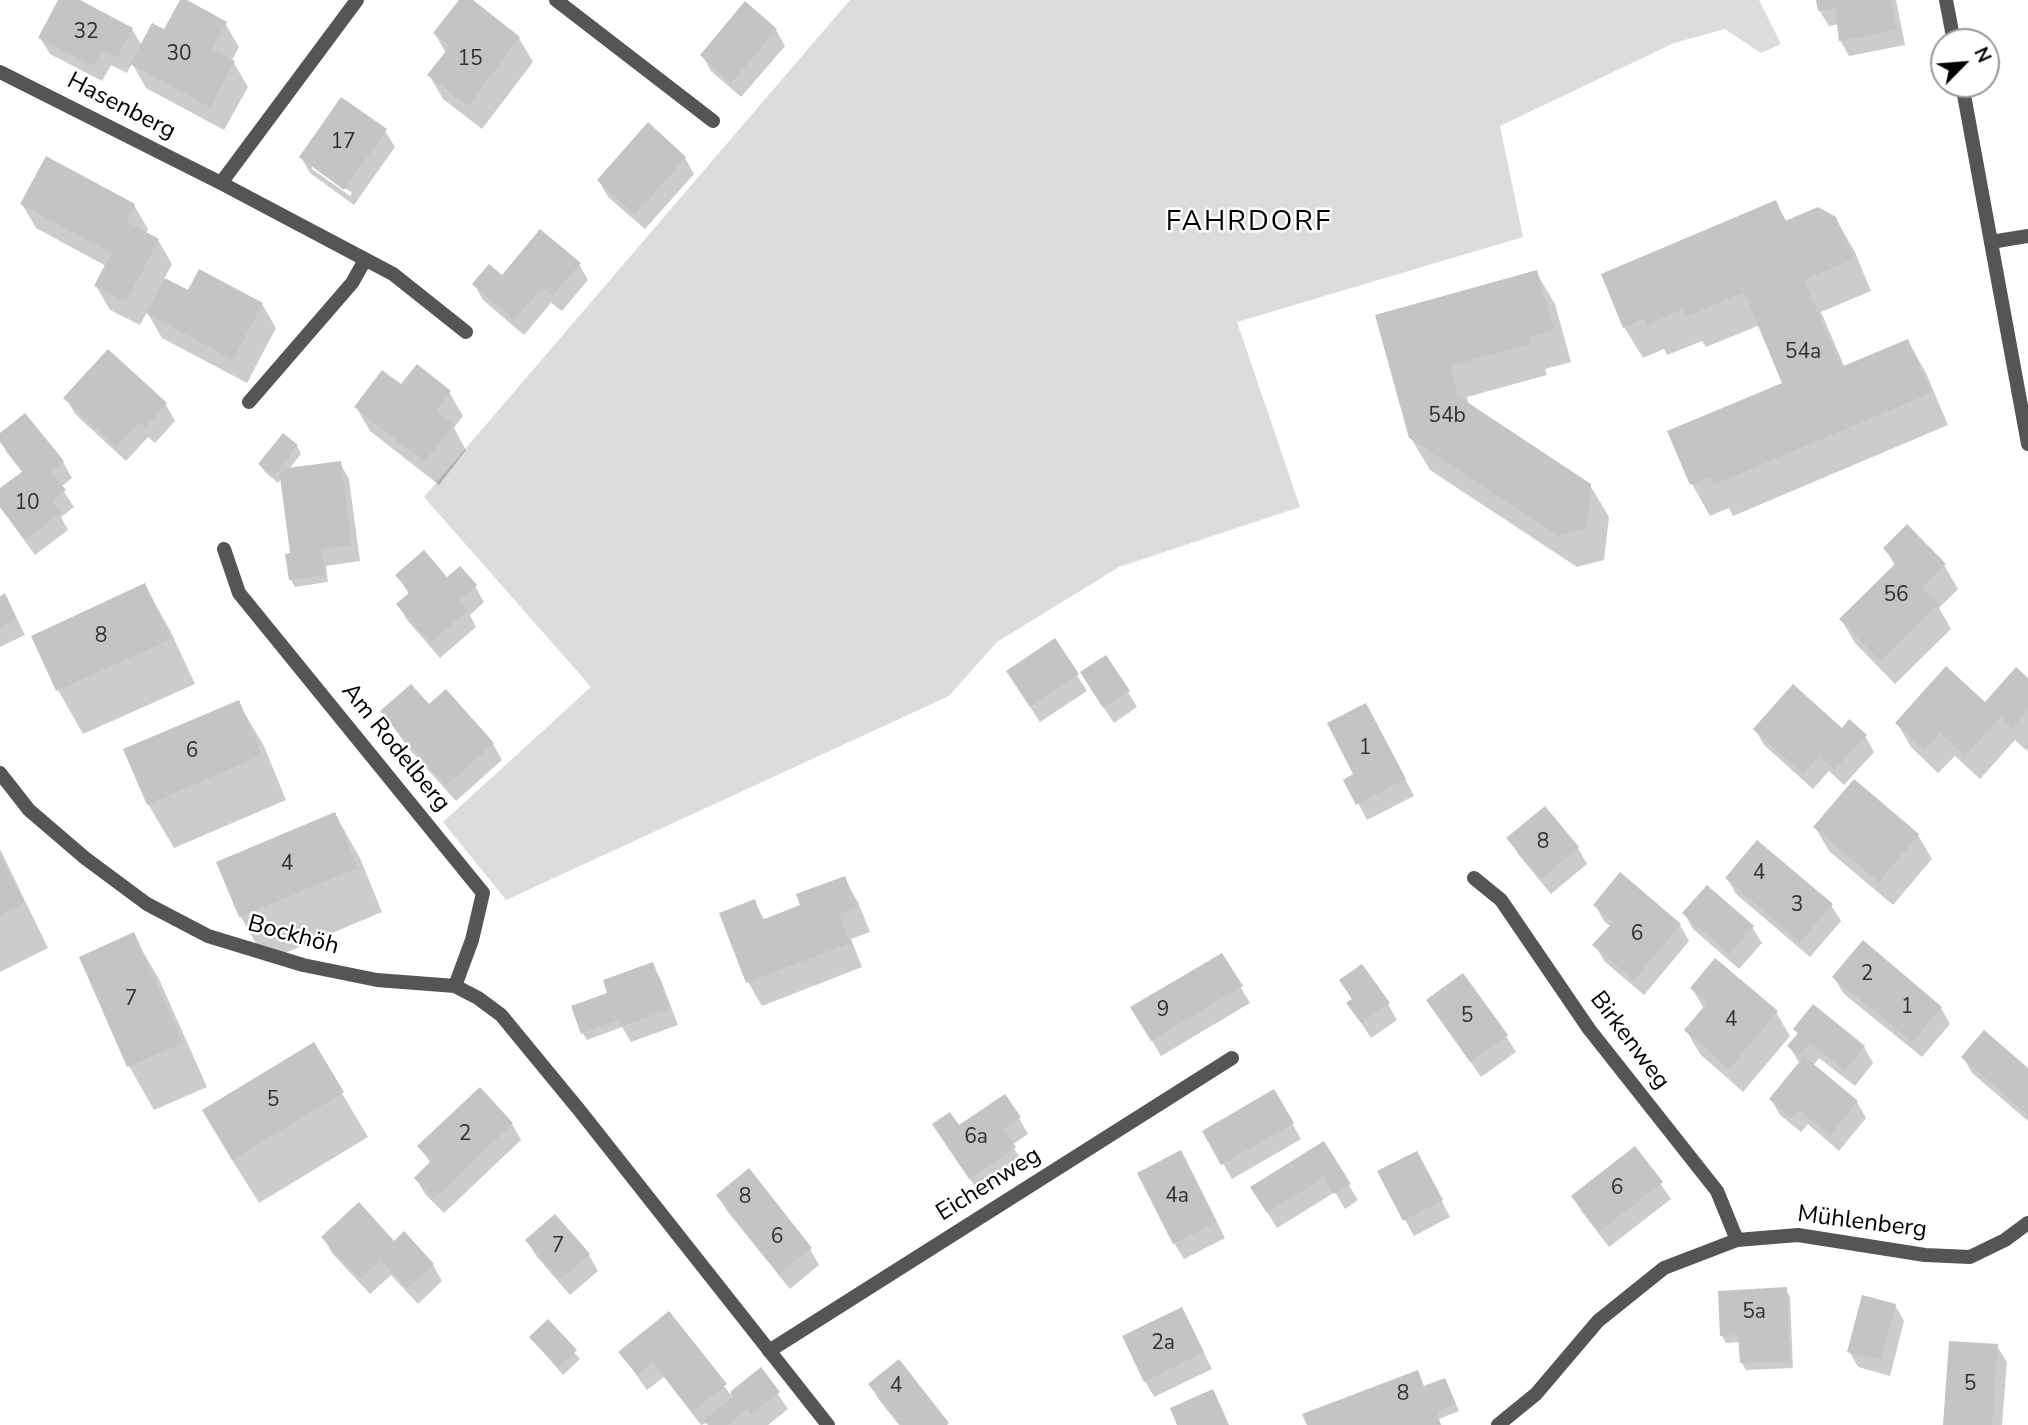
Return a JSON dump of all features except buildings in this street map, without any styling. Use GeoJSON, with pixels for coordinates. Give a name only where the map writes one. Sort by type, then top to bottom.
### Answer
{"type":"FeatureCollection","features":[{"type":"Feature","properties":{"kind":"street"},"geometry":{"type":"LineString","coordinates":[[222,183],[357,0]]}},
{"type":"Feature","properties":{"kind":"street"},"geometry":{"type":"LineString","coordinates":[[556,0],[713,121]]}},
{"type":"Feature","properties":{"kind":"street"},"geometry":{"type":"LineString","coordinates":[[1946,0],[1951,28]]}},
{"type":"Feature","properties":{"kind":"street","name":"Hasenberg"},"geometry":{"type":"LineString","coordinates":[[0,72],[222,183],[393,274],[466,332]]}},
{"type":"Feature","properties":{"kind":"street"},"geometry":{"type":"LineString","coordinates":[[1965,98],[2028,444]]}},
{"type":"Feature","properties":{"kind":"street"},"geometry":{"type":"LineString","coordinates":[[1991,242],[2028,236]]}},
{"type":"Feature","properties":{"kind":"street"},"geometry":{"type":"LineString","coordinates":[[249,402],[352,283],[365,260]]}},
{"type":"Feature","properties":{"kind":"street","name":"Am Rodelberg"},"geometry":{"type":"LineString","coordinates":[[224,549],[239,593],[484,893],[472,940],[455,986]]}},
{"type":"Feature","properties":{"kind":"street","name":"Bockhöh"},"geometry":{"type":"LineString","coordinates":[[0,773],[29,810],[85,858],[147,904],[208,936],[303,965],[377,980],[455,986],[478,998],[500,1015],[580,1111],[769,1351]]}},
{"type":"Feature","properties":{"kind":"street","name":"Birkenweg"},"geometry":{"type":"LineString","coordinates":[[1474,878],[1501,900],[1589,1029],[1717,1191],[1737,1240]]}},
{"type":"Feature","properties":{"kind":"street","name":"Eichenweg"},"geometry":{"type":"LineString","coordinates":[[769,1351],[1232,1058]]}},
{"type":"Feature","properties":{"kind":"street","name":"Mühlenberg"},"geometry":{"type":"LineString","coordinates":[[1498,1425],[1536,1394],[1598,1321],[1664,1268],[1737,1240],[1798,1235],[1926,1255],[1970,1257],[2005,1240],[2028,1223]]}},
{"type":"Feature","properties":{"kind":"street"},"geometry":{"type":"LineString","coordinates":[[769,1351],[828,1425]]}},
{"type":"Feature","properties":{"kind":"shaded area"},"geometry":{"type":"Polygon","coordinates":[[[850,0],[1759,0],[1781,44],[1761,53],[1725,29],[1674,43],[1500,126],[1523,237],[1237,322],[1300,507],[1119,567],[997,642],[949,696],[506,900],[443,822],[591,687],[424,497],[850,0]]]}},
{"type":"Feature","properties":{"kind":"district","name":"FAHRDORF"},"geometry":{"type":"Point","coordinates":[1249,223]}}]}
